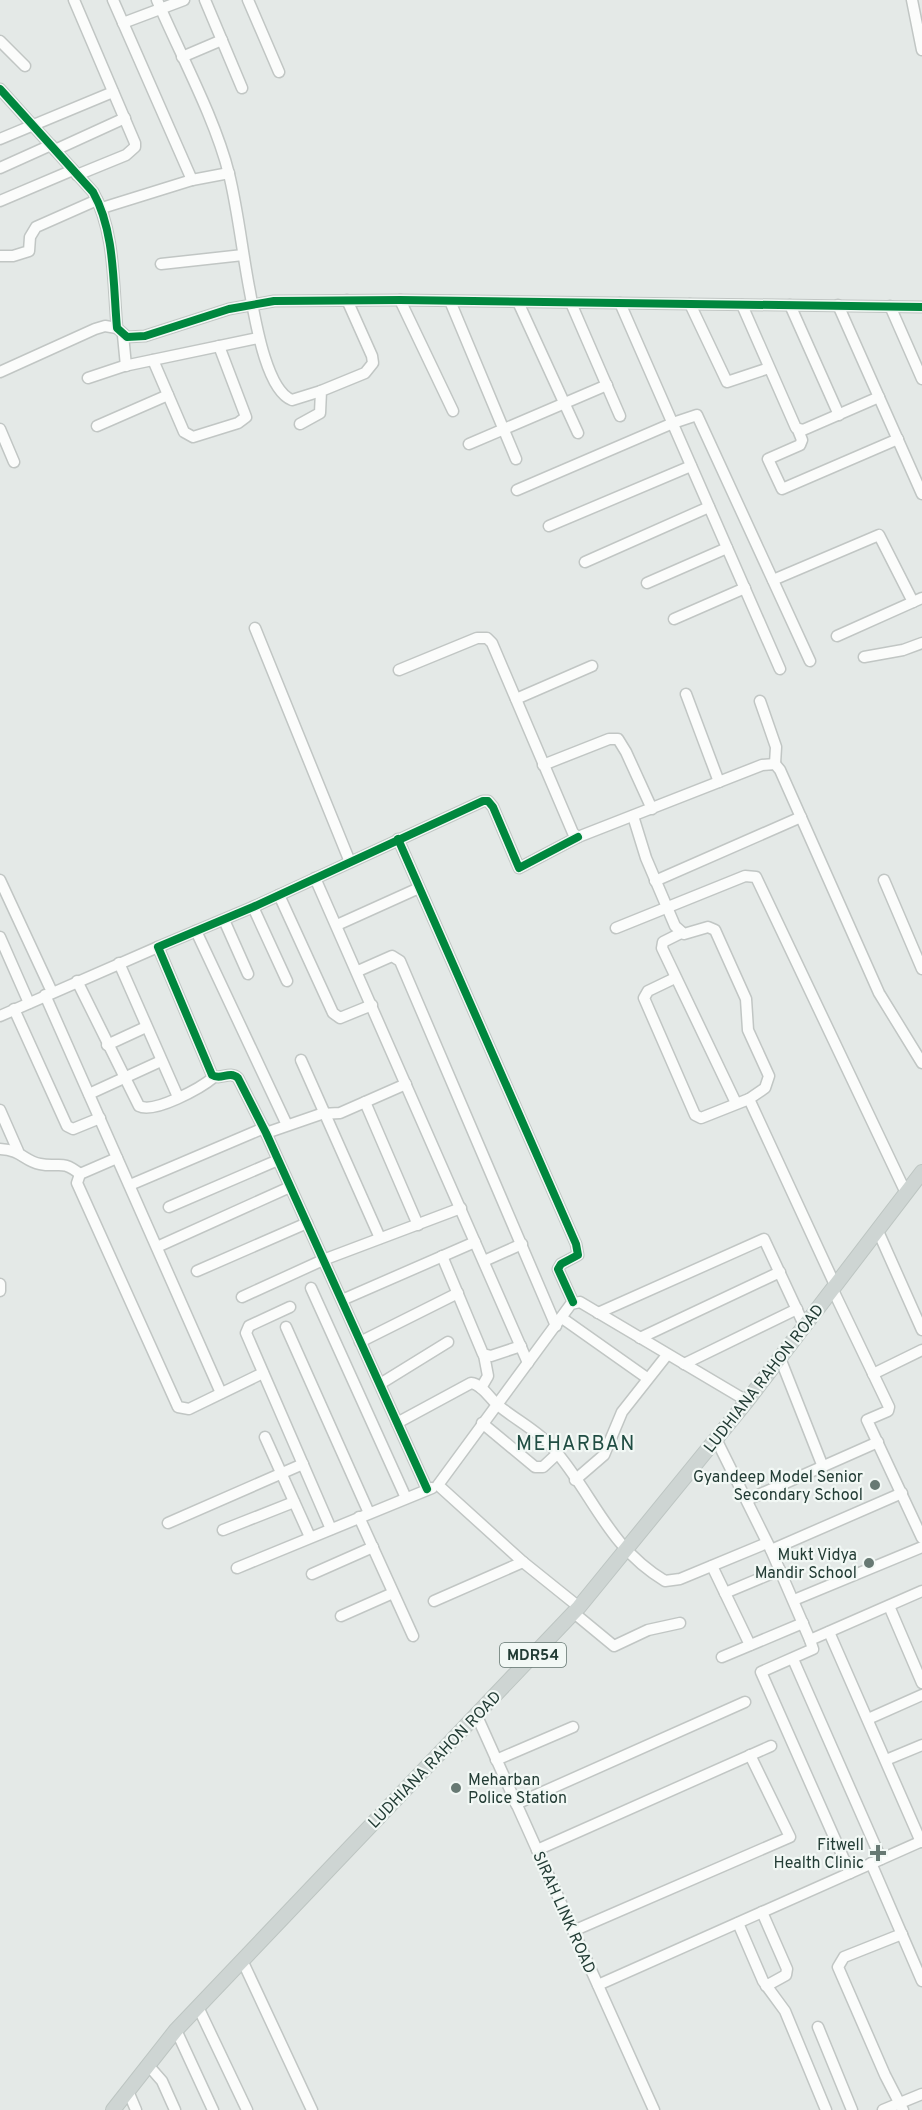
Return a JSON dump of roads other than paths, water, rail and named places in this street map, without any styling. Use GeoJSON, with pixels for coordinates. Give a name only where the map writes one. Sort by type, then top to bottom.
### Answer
{"type":"FeatureCollection","features":[{"type":"Feature","properties":{"kind":"main road","name":"LUDHIANA RAHON ROAD"},"geometry":{"type":"LineString","coordinates":[[113,2110],[176,2030],[577,1610],[747,1401],[922,1172]]}},
{"type":"Feature","properties":{"kind":"street"},"geometry":{"type":"LineString","coordinates":[[0,201],[126,155],[135,147],[125,118],[74,0]]}},
{"type":"Feature","properties":{"kind":"street"},"geometry":{"type":"LineString","coordinates":[[113,0],[192,180]]}},
{"type":"Feature","properties":{"kind":"street"},"geometry":{"type":"LineString","coordinates":[[123,22],[159,4],[184,0]]}},
{"type":"Feature","properties":{"kind":"street"},"geometry":{"type":"LineString","coordinates":[[205,0],[242,88]]}},
{"type":"Feature","properties":{"kind":"street"},"geometry":{"type":"LineString","coordinates":[[248,0],[279,72]]}},
{"type":"Feature","properties":{"kind":"street"},"geometry":{"type":"LineString","coordinates":[[912,0],[922,50]]}},
{"type":"Feature","properties":{"kind":"street"},"geometry":{"type":"LineString","coordinates":[[159,4],[183,57],[229,173],[258,338],[273,376],[288,399],[321,391],[365,373],[373,363],[347,300]]}},
{"type":"Feature","properties":{"kind":"street"},"geometry":{"type":"LineString","coordinates":[[183,57],[222,40]]}},
{"type":"Feature","properties":{"kind":"street"},"geometry":{"type":"LineString","coordinates":[[0,41],[25,66]]}},
{"type":"Feature","properties":{"kind":"street"},"geometry":{"type":"LineString","coordinates":[[0,139],[113,92]]}},
{"type":"Feature","properties":{"kind":"street"},"geometry":{"type":"LineString","coordinates":[[2,95],[33,125],[75,172],[99,204],[126,366]]}},
{"type":"Feature","properties":{"kind":"street"},"geometry":{"type":"LineString","coordinates":[[0,168],[125,118]]}},
{"type":"Feature","properties":{"kind":"street"},"geometry":{"type":"LineString","coordinates":[[0,256],[25,254],[36,227],[99,204],[229,173]]}},
{"type":"Feature","properties":{"kind":"street"},"geometry":{"type":"LineString","coordinates":[[161,264],[243,255]]}},
{"type":"Feature","properties":{"kind":"street"},"geometry":{"type":"LineString","coordinates":[[0,372],[105,326],[131,338],[146,336],[252,304],[400,300],[922,307]]}},
{"type":"Feature","properties":{"kind":"street"},"geometry":{"type":"LineString","coordinates":[[400,300],[453,411]]}},
{"type":"Feature","properties":{"kind":"street"},"geometry":{"type":"LineString","coordinates":[[450,301],[516,459]]}},
{"type":"Feature","properties":{"kind":"street"},"geometry":{"type":"LineString","coordinates":[[518,302],[578,433]]}},
{"type":"Feature","properties":{"kind":"street"},"geometry":{"type":"LineString","coordinates":[[571,303],[620,416]]}},
{"type":"Feature","properties":{"kind":"street"},"geometry":{"type":"LineString","coordinates":[[620,303],[780,669]]}},
{"type":"Feature","properties":{"kind":"street"},"geometry":{"type":"LineString","coordinates":[[690,304],[727,382],[769,368]]}},
{"type":"Feature","properties":{"kind":"street"},"geometry":{"type":"LineString","coordinates":[[742,305],[802,440],[800,445],[768,459],[782,489],[898,439]]}},
{"type":"Feature","properties":{"kind":"street"},"geometry":{"type":"LineString","coordinates":[[790,305],[839,415]]}},
{"type":"Feature","properties":{"kind":"street"},"geometry":{"type":"LineString","coordinates":[[838,305],[922,494]]}},
{"type":"Feature","properties":{"kind":"street"},"geometry":{"type":"LineString","coordinates":[[890,306],[922,379]]}},
{"type":"Feature","properties":{"kind":"street"},"geometry":{"type":"LineString","coordinates":[[88,378],[126,366],[258,338]]}},
{"type":"Feature","properties":{"kind":"street"},"geometry":{"type":"LineString","coordinates":[[153,360],[188,436],[193,437],[244,420],[245,412],[242,401],[219,346]]}},
{"type":"Feature","properties":{"kind":"street"},"geometry":{"type":"LineString","coordinates":[[469,444],[607,385]]}},
{"type":"Feature","properties":{"kind":"street"},"geometry":{"type":"LineString","coordinates":[[300,424],[320,413],[321,391]]}},
{"type":"Feature","properties":{"kind":"street"},"geometry":{"type":"LineString","coordinates":[[98,426],[168,396]]}},
{"type":"Feature","properties":{"kind":"street"},"geometry":{"type":"LineString","coordinates":[[798,430],[879,398]]}},
{"type":"Feature","properties":{"kind":"street"},"geometry":{"type":"LineString","coordinates":[[517,490],[693,415],[701,418],[810,661]]}},
{"type":"Feature","properties":{"kind":"street"},"geometry":{"type":"LineString","coordinates":[[0,429],[14,462]]}},
{"type":"Feature","properties":{"kind":"street"},"geometry":{"type":"LineString","coordinates":[[549,526],[691,466]]}},
{"type":"Feature","properties":{"kind":"street"},"geometry":{"type":"LineString","coordinates":[[585,562],[709,507]]}},
{"type":"Feature","properties":{"kind":"street"},"geometry":{"type":"LineString","coordinates":[[773,580],[879,535],[918,600],[837,636]]}},
{"type":"Feature","properties":{"kind":"street"},"geometry":{"type":"LineString","coordinates":[[647,583],[727,548]]}},
{"type":"Feature","properties":{"kind":"street"},"geometry":{"type":"LineString","coordinates":[[674,619],[745,588]]}},
{"type":"Feature","properties":{"kind":"street"},"geometry":{"type":"LineString","coordinates":[[255,628],[350,862]]}},
{"type":"Feature","properties":{"kind":"street"},"geometry":{"type":"LineString","coordinates":[[399,670],[477,638],[487,638],[492,643],[573,833],[578,837]]}},
{"type":"Feature","properties":{"kind":"street"},"geometry":{"type":"LineString","coordinates":[[864,657],[919,646]]}},
{"type":"Feature","properties":{"kind":"street"},"geometry":{"type":"LineString","coordinates":[[516,699],[592,666]]}},
{"type":"Feature","properties":{"kind":"street"},"geometry":{"type":"LineString","coordinates":[[686,694],[719,782]]}},
{"type":"Feature","properties":{"kind":"street"},"geometry":{"type":"LineString","coordinates":[[760,702],[776,747],[775,764],[780,770],[879,993],[922,1063]]}},
{"type":"Feature","properties":{"kind":"street"},"geometry":{"type":"LineString","coordinates":[[543,765],[609,739],[618,739],[652,809]]}},
{"type":"Feature","properties":{"kind":"street"},"geometry":{"type":"LineString","coordinates":[[0,1016],[119,963],[224,920],[398,839],[488,801],[519,868],[578,837],[762,765],[775,764]]}},
{"type":"Feature","properties":{"kind":"street"},"geometry":{"type":"LineString","coordinates":[[633,816],[655,881],[681,933]]}},
{"type":"Feature","properties":{"kind":"street"},"geometry":{"type":"LineString","coordinates":[[655,881],[801,817]]}},
{"type":"Feature","properties":{"kind":"street"},"geometry":{"type":"LineString","coordinates":[[398,839],[576,1244],[578,1255],[561,1264],[558,1269],[573,1302]]}},
{"type":"Feature","properties":{"kind":"street"},"geometry":{"type":"LineString","coordinates":[[616,928],[745,876],[751,875],[759,881],[906,1193]]}},
{"type":"Feature","properties":{"kind":"street"},"geometry":{"type":"LineString","coordinates":[[315,878],[358,971],[528,1363]]}},
{"type":"Feature","properties":{"kind":"street"},"geometry":{"type":"LineString","coordinates":[[0,880],[4,902],[16,909],[89,1094],[221,1393]]}},
{"type":"Feature","properties":{"kind":"street"},"geometry":{"type":"LineString","coordinates":[[884,880],[922,969]]}},
{"type":"Feature","properties":{"kind":"street"},"geometry":{"type":"LineString","coordinates":[[337,924],[419,888]]}},
{"type":"Feature","properties":{"kind":"street"},"geometry":{"type":"LineString","coordinates":[[279,895],[333,1013],[340,1018],[372,1005]]}},
{"type":"Feature","properties":{"kind":"street"},"geometry":{"type":"LineString","coordinates":[[253,907],[287,981]]}},
{"type":"Feature","properties":{"kind":"street"},"geometry":{"type":"LineString","coordinates":[[224,920],[248,974]]}},
{"type":"Feature","properties":{"kind":"street"},"geometry":{"type":"LineString","coordinates":[[675,978],[648,991],[644,998],[695,1115],[701,1118],[749,1099],[765,1088],[769,1076],[748,1030],[746,999],[715,930],[708,927],[691,933],[681,933],[661,945],[736,1103]]}},
{"type":"Feature","properties":{"kind":"street"},"geometry":{"type":"LineString","coordinates":[[196,931],[287,1125]]}},
{"type":"Feature","properties":{"kind":"street"},"geometry":{"type":"LineString","coordinates":[[0,937],[29,1003]]}},
{"type":"Feature","properties":{"kind":"street"},"geometry":{"type":"LineString","coordinates":[[158,947],[214,1077]]}},
{"type":"Feature","properties":{"kind":"street"},"geometry":{"type":"LineString","coordinates":[[358,971],[392,956],[400,961],[522,1244],[559,1322],[647,1378]]}},
{"type":"Feature","properties":{"kind":"street"},"geometry":{"type":"LineString","coordinates":[[119,963],[178,1097]]}},
{"type":"Feature","properties":{"kind":"street"},"geometry":{"type":"LineString","coordinates":[[78,981],[123,1078],[139,1106],[144,1109],[194,1091],[214,1077],[231,1074],[238,1078],[265,1130],[397,1423],[433,1487],[523,1562],[614,1646],[648,1630],[680,1623]]}},
{"type":"Feature","properties":{"kind":"street"},"geometry":{"type":"LineString","coordinates":[[14,1009],[67,1126],[73,1129],[100,1118]]}},
{"type":"Feature","properties":{"kind":"street"},"geometry":{"type":"LineString","coordinates":[[107,1045],[146,1027]]}},
{"type":"Feature","properties":{"kind":"street"},"geometry":{"type":"LineString","coordinates":[[301,1060],[381,1238]]}},
{"type":"Feature","properties":{"kind":"street"},"geometry":{"type":"LineString","coordinates":[[89,1094],[161,1061]]}},
{"type":"Feature","properties":{"kind":"street"},"geometry":{"type":"LineString","coordinates":[[130,1185],[265,1130],[325,1114],[340,1113],[406,1084]]}},
{"type":"Feature","properties":{"kind":"street"},"geometry":{"type":"LineString","coordinates":[[749,1099],[889,1409],[867,1420],[922,1538]]}},
{"type":"Feature","properties":{"kind":"street"},"geometry":{"type":"LineString","coordinates":[[365,1102],[418,1225]]}},
{"type":"Feature","properties":{"kind":"street"},"geometry":{"type":"LineString","coordinates":[[0,1110],[18,1151]]}},
{"type":"Feature","properties":{"kind":"street"},"geometry":{"type":"LineString","coordinates":[[0,1149],[18,1151],[41,1165],[61,1163],[69,1165],[80,1174]]}},
{"type":"Feature","properties":{"kind":"street"},"geometry":{"type":"LineString","coordinates":[[117,1158],[80,1174],[77,1183],[178,1407],[185,1410],[263,1373]]}},
{"type":"Feature","properties":{"kind":"street"},"geometry":{"type":"LineString","coordinates":[[169,1207],[278,1160]]}},
{"type":"Feature","properties":{"kind":"street"},"geometry":{"type":"LineString","coordinates":[[157,1247],[290,1187]]}},
{"type":"Feature","properties":{"kind":"street"},"geometry":{"type":"LineString","coordinates":[[242,1297],[323,1260],[460,1208]]}},
{"type":"Feature","properties":{"kind":"street"},"geometry":{"type":"LineString","coordinates":[[197,1271],[307,1223]]}},
{"type":"Feature","properties":{"kind":"street"},"geometry":{"type":"LineString","coordinates":[[878,1229],[922,1330]]}},
{"type":"Feature","properties":{"kind":"street"},"geometry":{"type":"LineString","coordinates":[[598,1313],[760,1239],[768,1243],[804,1325]]}},
{"type":"Feature","properties":{"kind":"street"},"geometry":{"type":"LineString","coordinates":[[342,1300],[475,1242]]}},
{"type":"Feature","properties":{"kind":"street"},"geometry":{"type":"LineString","coordinates":[[484,1261],[522,1244]]}},
{"type":"Feature","properties":{"kind":"street"},"geometry":{"type":"LineString","coordinates":[[442,1256],[484,1355],[488,1376],[481,1388]]}},
{"type":"Feature","properties":{"kind":"street"},"geometry":{"type":"LineString","coordinates":[[640,1338],[780,1272]]}},
{"type":"Feature","properties":{"kind":"street"},"geometry":{"type":"LineString","coordinates":[[0,1284],[0,1291]]}},
{"type":"Feature","properties":{"kind":"street"},"geometry":{"type":"LineString","coordinates":[[311,1288],[406,1498]]}},
{"type":"Feature","properties":{"kind":"street"},"geometry":{"type":"LineString","coordinates":[[360,1342],[458,1293]]}},
{"type":"Feature","properties":{"kind":"street"},"geometry":{"type":"LineString","coordinates":[[573,1302],[580,1302],[747,1401]]}},
{"type":"Feature","properties":{"kind":"street"},"geometry":{"type":"LineString","coordinates":[[237,1568],[433,1487],[573,1302]]}},
{"type":"Feature","properties":{"kind":"street"},"geometry":{"type":"LineString","coordinates":[[290,1307],[246,1329],[331,1529]]}},
{"type":"Feature","properties":{"kind":"street"},"geometry":{"type":"LineString","coordinates":[[684,1364],[797,1309]]}},
{"type":"Feature","properties":{"kind":"street"},"geometry":{"type":"LineString","coordinates":[[286,1327],[364,1515],[373,1547],[413,1636]]}},
{"type":"Feature","properties":{"kind":"street"},"geometry":{"type":"LineString","coordinates":[[380,1384],[448,1342]]}},
{"type":"Feature","properties":{"kind":"street"},"geometry":{"type":"LineString","coordinates":[[484,1355],[491,1356],[520,1346]]}},
{"type":"Feature","properties":{"kind":"street"},"geometry":{"type":"LineString","coordinates":[[873,1374],[922,1350]]}},
{"type":"Feature","properties":{"kind":"street"},"geometry":{"type":"LineString","coordinates":[[575,1480],[604,1455],[617,1420],[667,1354]]}},
{"type":"Feature","properties":{"kind":"street"},"geometry":{"type":"LineString","coordinates":[[780,1358],[823,1467]]}},
{"type":"Feature","properties":{"kind":"street"},"geometry":{"type":"LineString","coordinates":[[397,1423],[471,1383],[481,1388],[497,1404],[544,1439],[558,1454],[611,1534],[626,1552],[660,1578],[669,1582],[769,1546],[902,1493]]}},
{"type":"Feature","properties":{"kind":"street"},"geometry":{"type":"LineString","coordinates":[[483,1423],[535,1467],[543,1467],[558,1454]]}},
{"type":"Feature","properties":{"kind":"street"},"geometry":{"type":"LineString","coordinates":[[265,1437],[310,1537]]}},
{"type":"Feature","properties":{"kind":"street"},"geometry":{"type":"LineString","coordinates":[[716,1439],[769,1546],[810,1640],[813,1650],[761,1672],[850,1873]]}},
{"type":"Feature","properties":{"kind":"street"},"geometry":{"type":"LineString","coordinates":[[747,1500],[878,1442]]}},
{"type":"Feature","properties":{"kind":"street"},"geometry":{"type":"LineString","coordinates":[[168,1523],[303,1464]]}},
{"type":"Feature","properties":{"kind":"street"},"geometry":{"type":"LineString","coordinates":[[223,1530],[294,1502]]}},
{"type":"Feature","properties":{"kind":"street"},"geometry":{"type":"LineString","coordinates":[[312,1574],[373,1547]]}},
{"type":"Feature","properties":{"kind":"street"},"geometry":{"type":"LineString","coordinates":[[794,1600],[922,1547]]}},
{"type":"Feature","properties":{"kind":"street"},"geometry":{"type":"LineString","coordinates":[[434,1601],[523,1562]]}},
{"type":"Feature","properties":{"kind":"street"},"geometry":{"type":"LineString","coordinates":[[712,1566],[750,1645]]}},
{"type":"Feature","properties":{"kind":"street"},"geometry":{"type":"LineString","coordinates":[[725,1593],[780,1570]]}},
{"type":"Feature","properties":{"kind":"street"},"geometry":{"type":"LineString","coordinates":[[810,1640],[922,1592]]}},
{"type":"Feature","properties":{"kind":"street"},"geometry":{"type":"LineString","coordinates":[[341,1616],[393,1593]]}},
{"type":"Feature","properties":{"kind":"street"},"geometry":{"type":"LineString","coordinates":[[889,1606],[922,1683]]}},
{"type":"Feature","properties":{"kind":"street"},"geometry":{"type":"LineString","coordinates":[[722,1657],[803,1623]]}},
{"type":"Feature","properties":{"kind":"street"},"geometry":{"type":"LineString","coordinates":[[598,1985],[921,1841],[829,1632]]}},
{"type":"Feature","properties":{"kind":"street"},"geometry":{"type":"LineString","coordinates":[[793,1659],[881,1859]]}},
{"type":"Feature","properties":{"kind":"street"},"geometry":{"type":"LineString","coordinates":[[868,1719],[922,1695]]}},
{"type":"Feature","properties":{"kind":"street"},"geometry":{"type":"LineString","coordinates":[[516,1804],[745,1702]]}},
{"type":"Feature","properties":{"kind":"street","name":"SIRAH LINK ROAD"},"geometry":{"type":"LineString","coordinates":[[476,1714],[654,2110]]}},
{"type":"Feature","properties":{"kind":"street"},"geometry":{"type":"LineString","coordinates":[[496,1760],[573,1728]]}},
{"type":"Feature","properties":{"kind":"street"},"geometry":{"type":"LineString","coordinates":[[886,1760],[922,1745]]}},
{"type":"Feature","properties":{"kind":"street"},"geometry":{"type":"LineString","coordinates":[[537,1850],[771,1746]]}},
{"type":"Feature","properties":{"kind":"street"},"geometry":{"type":"LineString","coordinates":[[573,1931],[790,1837],[750,1755]]}},
{"type":"Feature","properties":{"kind":"street"},"geometry":{"type":"LineString","coordinates":[[871,1863],[922,1981]]}},
{"type":"Feature","properties":{"kind":"street"},"geometry":{"type":"LineString","coordinates":[[762,1912],[787,1969],[786,1975],[766,1986]]}},
{"type":"Feature","properties":{"kind":"street"},"geometry":{"type":"LineString","coordinates":[[738,1923],[766,1986],[785,2011],[825,2110]]}},
{"type":"Feature","properties":{"kind":"street"},"geometry":{"type":"LineString","coordinates":[[901,2107],[838,1967],[844,1957],[902,1934]]}},
{"type":"Feature","properties":{"kind":"street"},"geometry":{"type":"LineString","coordinates":[[242,1960],[312,2110]]}},
{"type":"Feature","properties":{"kind":"street"},"geometry":{"type":"LineString","coordinates":[[198,2007],[247,2110]]}},
{"type":"Feature","properties":{"kind":"street"},"geometry":{"type":"LineString","coordinates":[[818,2027],[852,2110]]}},
{"type":"Feature","properties":{"kind":"street"},"geometry":{"type":"LineString","coordinates":[[176,2030],[213,2110]]}},
{"type":"Feature","properties":{"kind":"street"},"geometry":{"type":"LineString","coordinates":[[148,2065],[162,2081],[175,2110]]}},
{"type":"Feature","properties":{"kind":"street"},"geometry":{"type":"LineString","coordinates":[[128,2091],[136,2110]]}},
{"type":"Feature","properties":{"kind":"street"},"geometry":{"type":"LineString","coordinates":[[883,2110],[901,2107],[922,2094]]}},
{"type":"Feature","properties":{"kind":"place","name":"Gyandeep Model Senior Secondary School"},"geometry":{"type":"Point","coordinates":[875,1485]}},
{"type":"Feature","properties":{"kind":"place","name":"Mukt Vidya Mandir School"},"geometry":{"type":"Point","coordinates":[869,1563]}},
{"type":"Feature","properties":{"kind":"place","name":"Meharban Police Station"},"geometry":{"type":"Point","coordinates":[456,1788]}},
{"type":"Feature","properties":{"kind":"place","name":"Fitwell Health Clinic"},"geometry":{"type":"Point","coordinates":[878,1853]}},
{"type":"Feature","properties":{"kind":"district","name":"MEHARBAN"},"geometry":{"type":"Point","coordinates":[576,1443]}}]}
